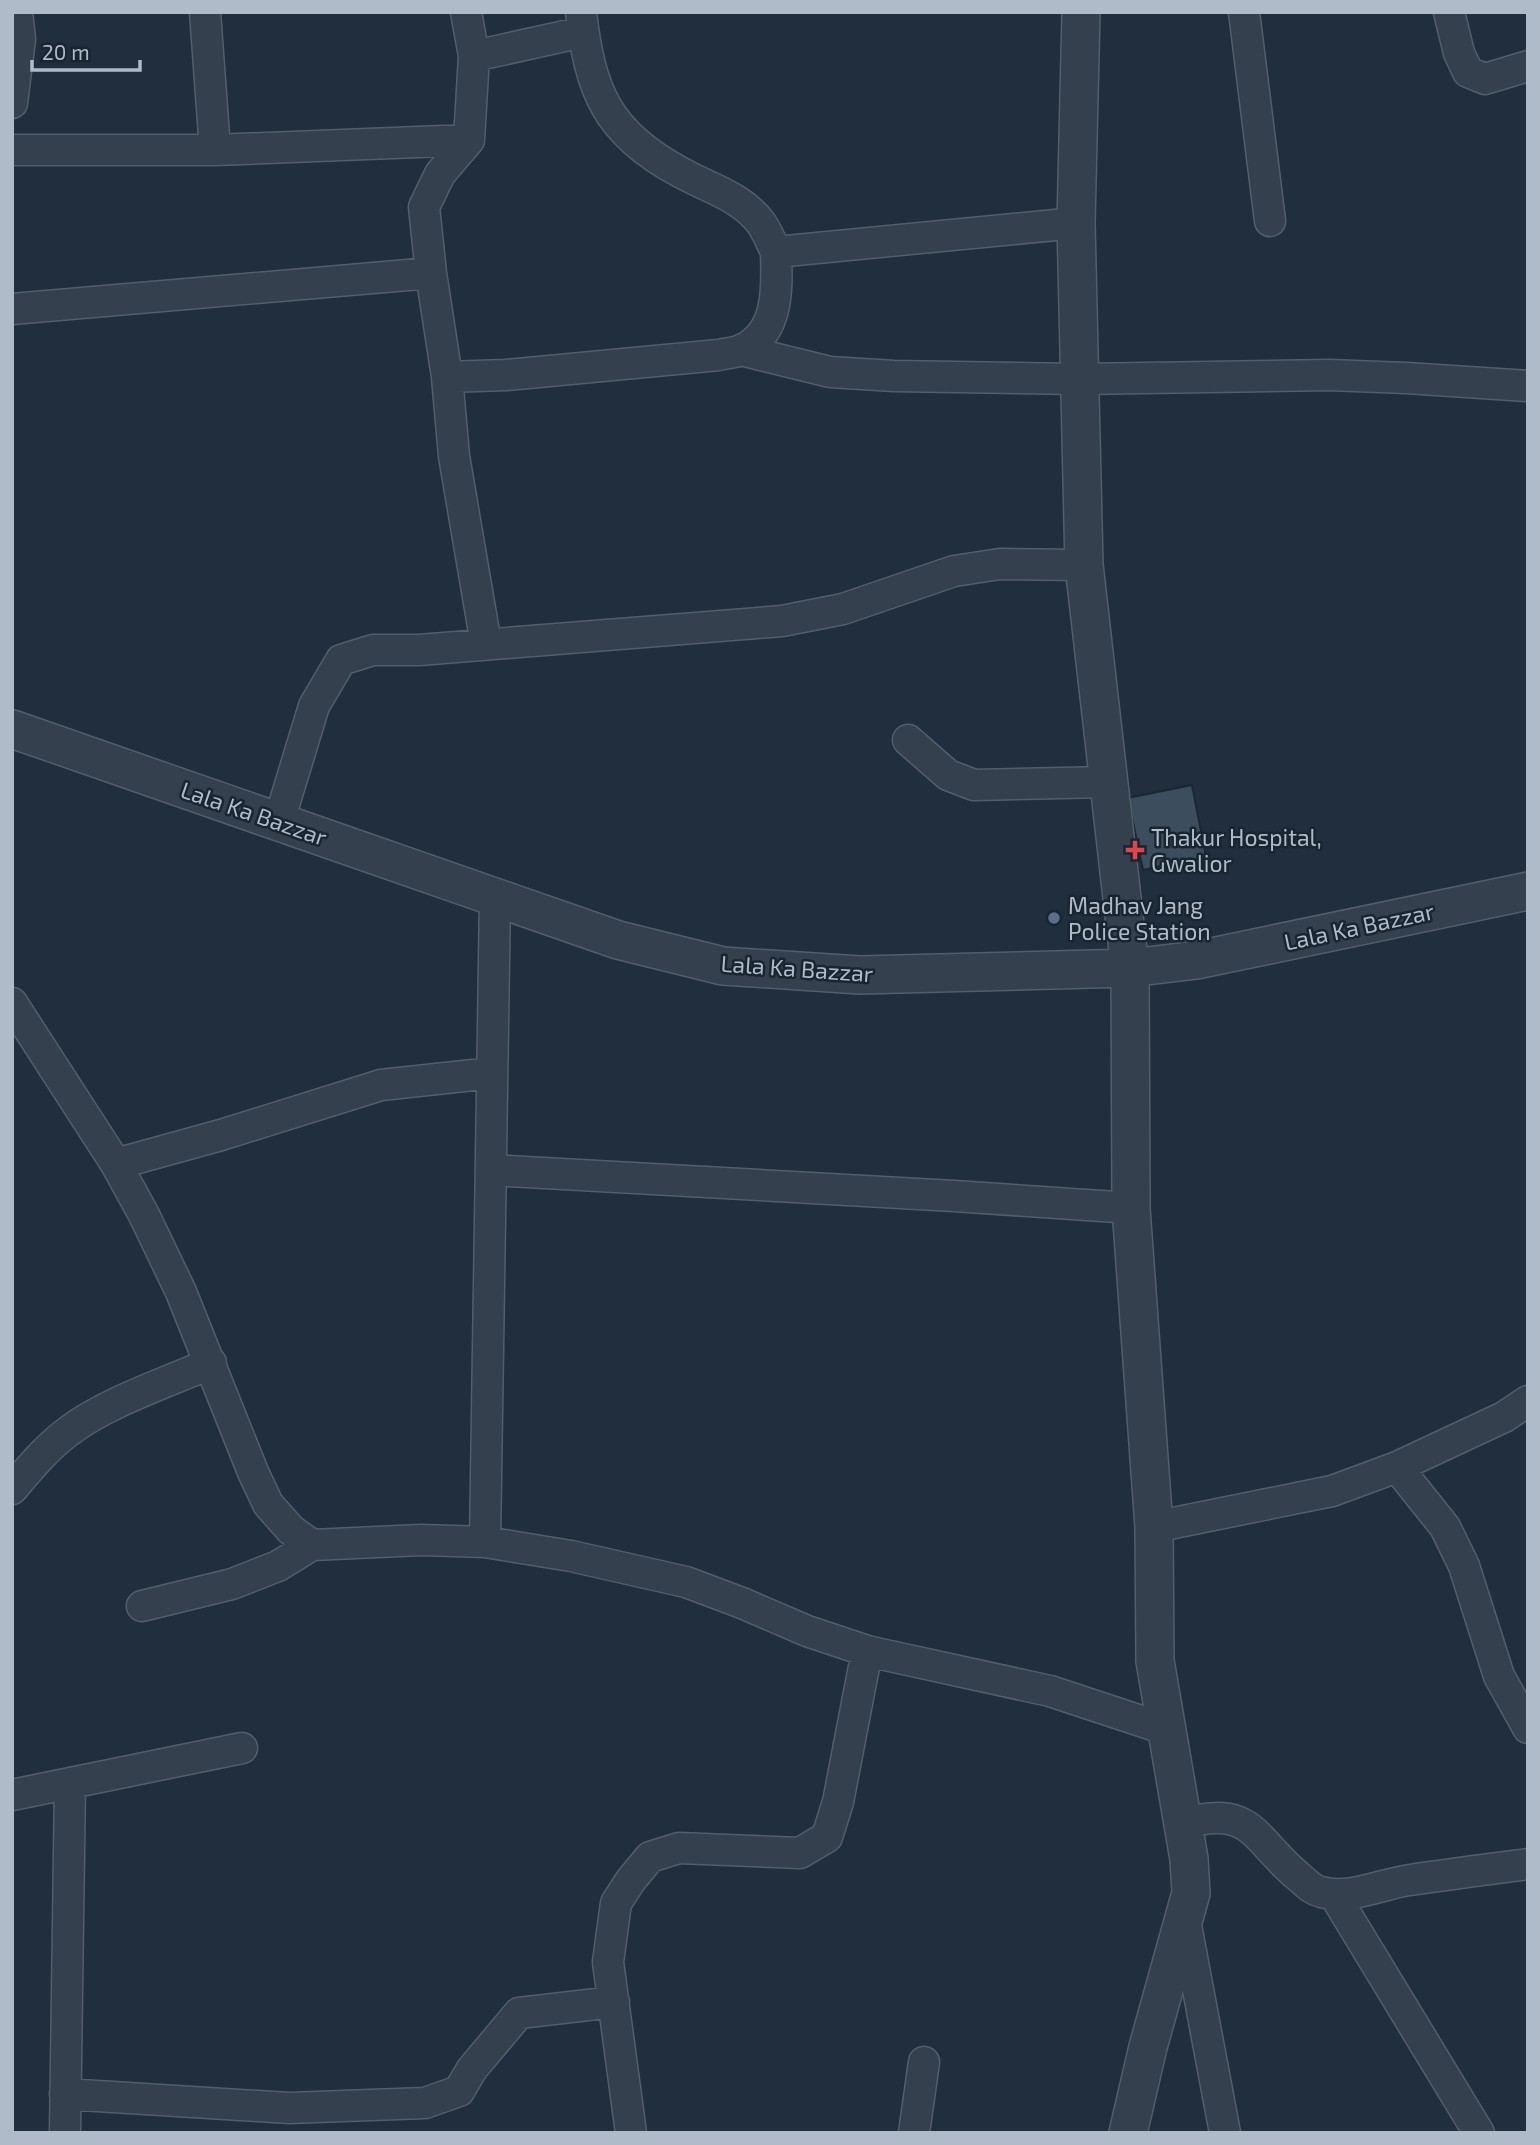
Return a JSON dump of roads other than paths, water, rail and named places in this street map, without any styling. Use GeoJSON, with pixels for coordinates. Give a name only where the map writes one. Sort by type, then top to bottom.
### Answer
{"type":"FeatureCollection","features":[{"type":"Feature","properties":{"kind":"street"},"geometry":{"type":"LineString","coordinates":[[12,103],[20,39],[17,12]]}},
{"type":"Feature","properties":{"kind":"street"},"geometry":{"type":"LineString","coordinates":[[205,12],[215,150]]}},
{"type":"Feature","properties":{"kind":"street"},"geometry":{"type":"LineString","coordinates":[[466,12],[474,56],[469,140],[440,174],[425,207],[457,478],[486,644]]}},
{"type":"Feature","properties":{"kind":"street"},"geometry":{"type":"LineString","coordinates":[[1081,12],[1076,223],[1084,565],[1130,968],[1131,1209],[1154,1527],[1155,1661],[1189,1859],[1191,1893],[1148,2047],[1128,2133]]}},
{"type":"Feature","properties":{"kind":"street"},"geometry":{"type":"LineString","coordinates":[[1244,12],[1270,220]]}},
{"type":"Feature","properties":{"kind":"street"},"geometry":{"type":"LineString","coordinates":[[1449,12],[1459,53],[1468,72],[1485,79],[1528,66]]}},
{"type":"Feature","properties":{"kind":"street"},"geometry":{"type":"LineString","coordinates":[[447,377],[506,375],[719,355],[741,350],[762,335],[773,313],[776,284],[776,252],[762,223],[742,204],[721,191],[650,154],[620,127],[602,103],[593,82],[582,22],[474,56]]}},
{"type":"Feature","properties":{"kind":"street"},"geometry":{"type":"LineString","coordinates":[[12,150],[215,150],[469,140]]}},
{"type":"Feature","properties":{"kind":"street"},"geometry":{"type":"LineString","coordinates":[[776,252],[1076,223]]}},
{"type":"Feature","properties":{"kind":"street"},"geometry":{"type":"LineString","coordinates":[[12,309],[431,273]]}},
{"type":"Feature","properties":{"kind":"street"},"geometry":{"type":"LineString","coordinates":[[741,350],[830,372],[894,376],[1080,379],[1341,376],[1528,386]]}},
{"type":"Feature","properties":{"kind":"street"},"geometry":{"type":"LineString","coordinates":[[279,821],[314,706],[341,660],[373,650],[419,650],[782,621],[843,609],[954,571],[1000,565],[1084,565]]}},
{"type":"Feature","properties":{"kind":"street","name":"Lala Ka Bazzar"},"geometry":{"type":"LineString","coordinates":[[12,729],[618,940],[723,966],[860,975],[1130,968],[1197,960],[1528,891]]}},
{"type":"Feature","properties":{"kind":"street"},"geometry":{"type":"LineString","coordinates":[[908,740],[948,775],[974,785],[1107,782]]}},
{"type":"Feature","properties":{"kind":"street"},"geometry":{"type":"LineString","coordinates":[[485,1542],[495,897]]}},
{"type":"Feature","properties":{"kind":"street"},"geometry":{"type":"LineString","coordinates":[[12,1003],[116,1164],[181,1292],[268,1504],[291,1530],[312,1545]]}},
{"type":"Feature","properties":{"kind":"street"},"geometry":{"type":"LineString","coordinates":[[116,1164],[381,1085],[492,1073]]}},
{"type":"Feature","properties":{"kind":"street"},"geometry":{"type":"LineString","coordinates":[[491,1170],[954,1196],[1131,1209]]}},
{"type":"Feature","properties":{"kind":"street"},"geometry":{"type":"LineString","coordinates":[[12,1489],[34,1463],[69,1430],[115,1405],[211,1363]]}},
{"type":"Feature","properties":{"kind":"street"},"geometry":{"type":"LineString","coordinates":[[1154,1527],[1332,1491],[1397,1467],[1504,1417],[1528,1401]]}},
{"type":"Feature","properties":{"kind":"street"},"geometry":{"type":"LineString","coordinates":[[1397,1467],[1445,1527],[1464,1566],[1499,1676],[1528,1728]]}},
{"type":"Feature","properties":{"kind":"street"},"geometry":{"type":"LineString","coordinates":[[142,1606],[232,1584],[278,1566],[312,1545],[421,1540],[485,1542],[571,1556],[686,1582],[807,1631],[867,1651],[1050,1691],[1165,1729]]}},
{"type":"Feature","properties":{"kind":"street"},"geometry":{"type":"LineString","coordinates":[[631,2133],[608,1962],[616,1903],[650,1857],[679,1848],[800,1853],[827,1836],[838,1802],[867,1651]]}},
{"type":"Feature","properties":{"kind":"street"},"geometry":{"type":"LineString","coordinates":[[12,1795],[242,1748]]}},
{"type":"Feature","properties":{"kind":"street"},"geometry":{"type":"LineString","coordinates":[[65,2133],[70,1783]]}},
{"type":"Feature","properties":{"kind":"street"},"geometry":{"type":"LineString","coordinates":[[1182,1824],[1221,1817],[1240,1822],[1258,1834],[1292,1871],[1316,1891],[1335,1896],[1407,1880],[1528,1864]]}},
{"type":"Feature","properties":{"kind":"street"},"geometry":{"type":"LineString","coordinates":[[1335,1896],[1479,2133]]}},
{"type":"Feature","properties":{"kind":"street"},"geometry":{"type":"LineString","coordinates":[[1185,1920],[1226,2133]]}},
{"type":"Feature","properties":{"kind":"street"},"geometry":{"type":"LineString","coordinates":[[65,2094],[289,2108],[425,2103],[459,2091],[472,2069],[519,2013],[614,2002]]}},
{"type":"Feature","properties":{"kind":"street"},"geometry":{"type":"LineString","coordinates":[[914,2133],[924,2062]]}},
{"type":"Feature","properties":{"kind":"place","name":"Thakur Hospital, Gwalior"},"geometry":{"type":"Point","coordinates":[1135,850]}},
{"type":"Feature","properties":{"kind":"place","name":"Madhav Jang Police Station"},"geometry":{"type":"Point","coordinates":[1054,918]}}]}
